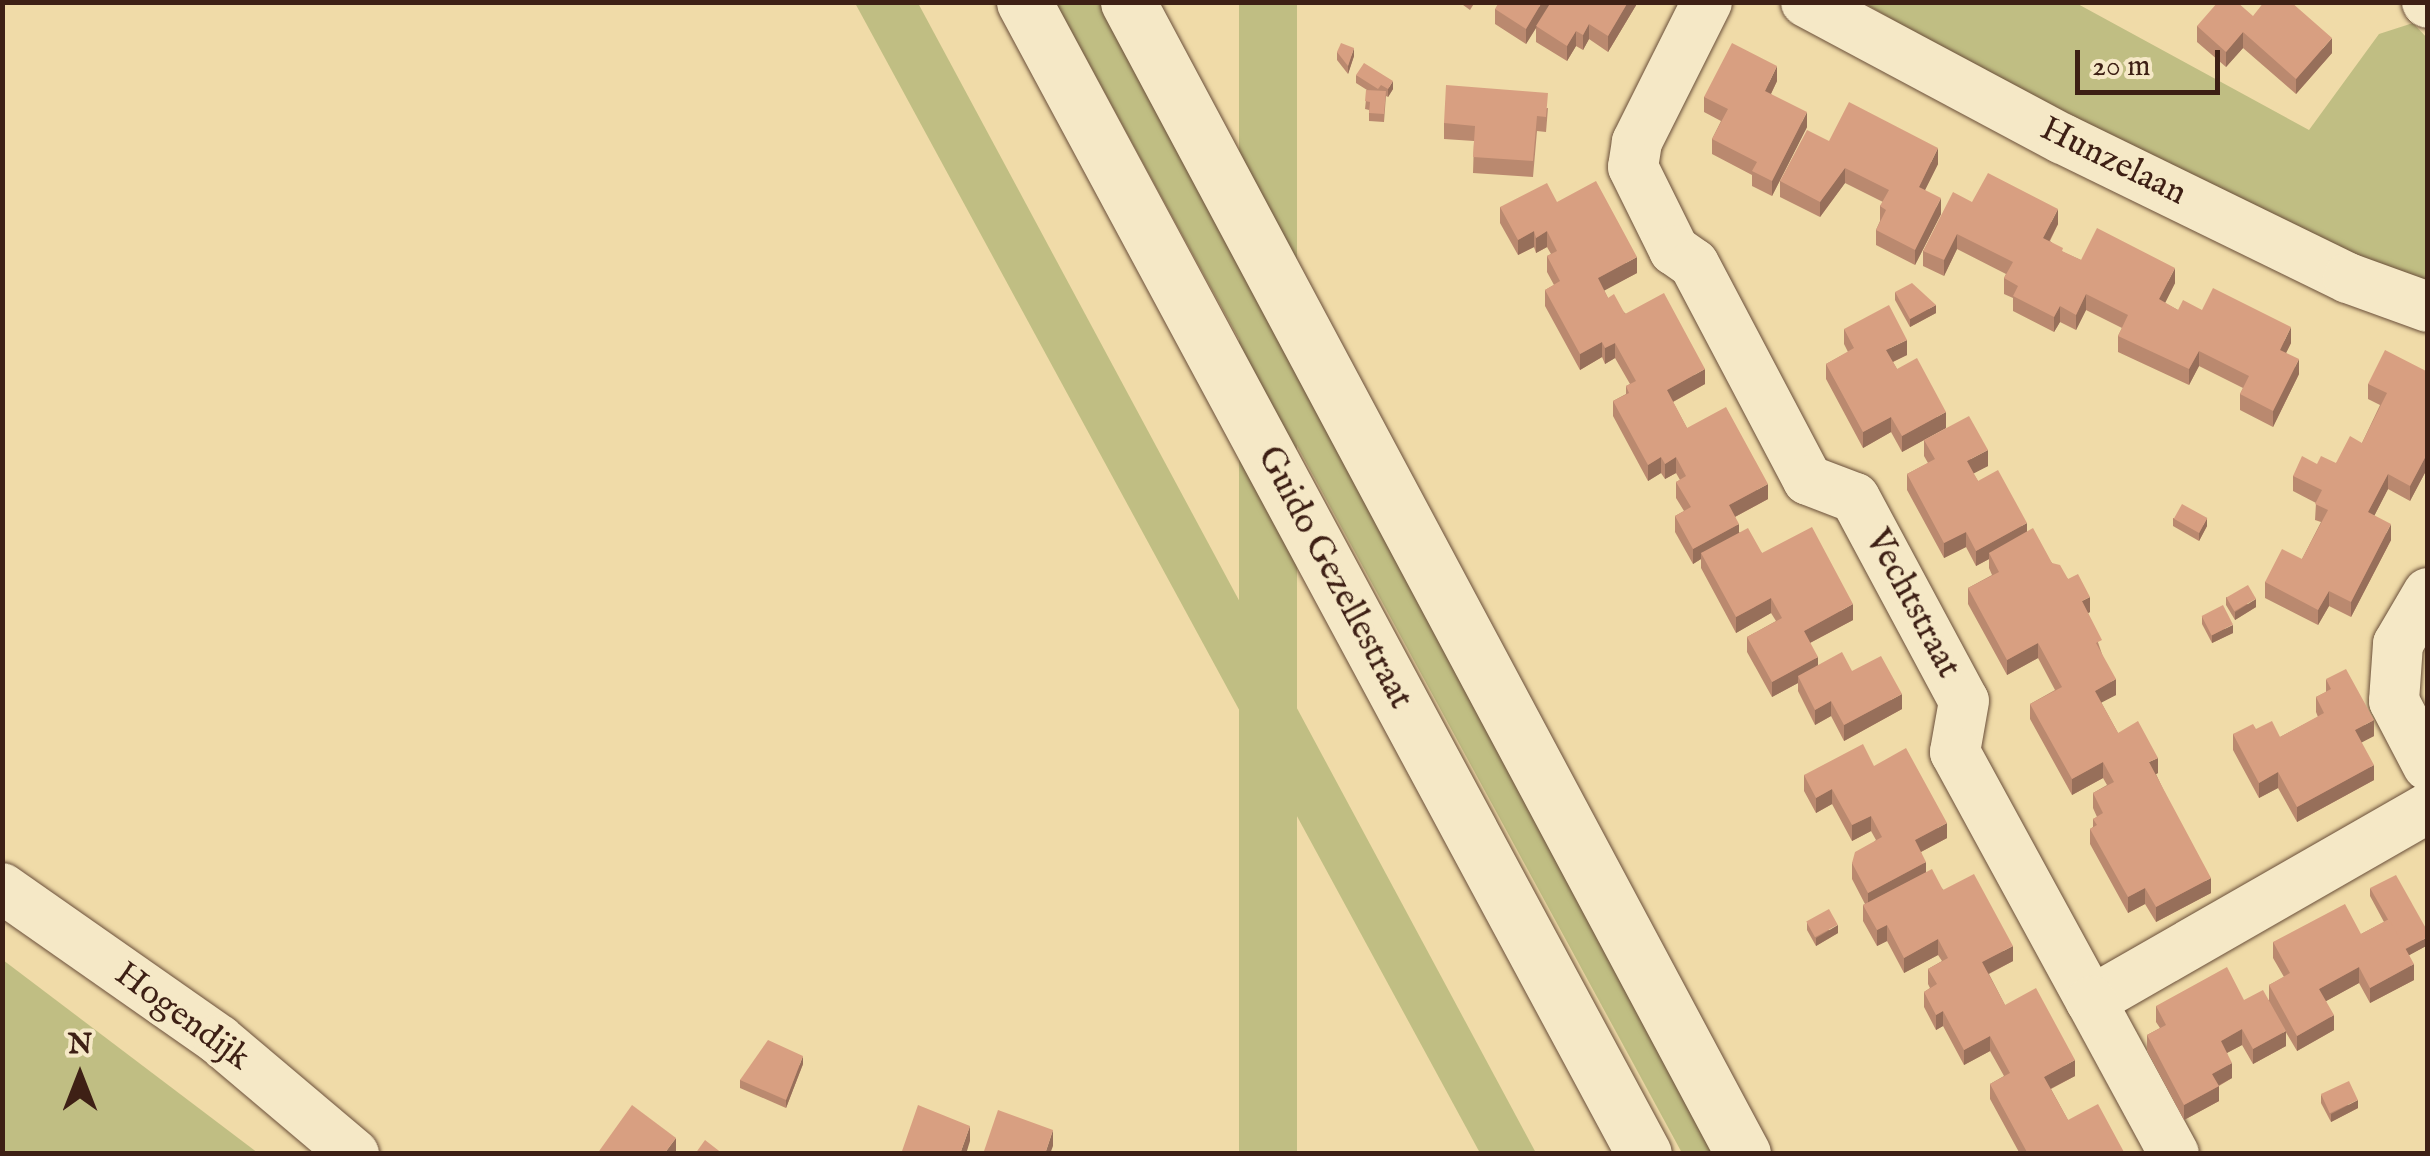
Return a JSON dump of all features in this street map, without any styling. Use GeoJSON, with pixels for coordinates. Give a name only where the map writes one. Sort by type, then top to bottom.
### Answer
{"type":"FeatureCollection","features":[{"type":"Feature","properties":{"kind":"main road","name":"Guido Gezellestraat"},"geometry":{"type":"LineString","coordinates":[[1024,2],[1644,1154]]}},
{"type":"Feature","properties":{"kind":"main road"},"geometry":{"type":"LineString","coordinates":[[1128,2],[1743,1154]]}},
{"type":"Feature","properties":{"kind":"street","name":"Vechtstraat"},"geometry":{"type":"LineString","coordinates":[[1707,2],[1637,142],[1633,167],[1674,250],[1694,264],[1808,480],[1855,498],[1964,701],[1955,752],[2091,1000]]}},
{"type":"Feature","properties":{"kind":"street","name":"Hunzelaan"},"geometry":{"type":"LineString","coordinates":[[1806,2],[2063,139],[2312,261],[2428,306]]}},
{"type":"Feature","properties":{"kind":"street"},"geometry":{"type":"LineString","coordinates":[[2428,592],[2398,644],[2394,701],[2428,766]]}},
{"type":"Feature","properties":{"kind":"street"},"geometry":{"type":"LineString","coordinates":[[2174,1154],[2091,1000],[2428,808]]}},
{"type":"Feature","properties":{"kind":"street","name":"Hogendijk"},"geometry":{"type":"LineString","coordinates":[[2,888],[218,1040],[354,1154]]}},
{"type":"Feature","properties":{"kind":"shaded area"},"geometry":{"type":"Polygon","coordinates":[[[855,3],[918,3],[1536,1153],[1480,1153],[855,3]]]}},
{"type":"Feature","properties":{"kind":"shaded area"},"geometry":{"type":"Polygon","coordinates":[[[1056,3],[1105,3],[1722,1153],[1682,1153],[1056,3]]]}},
{"type":"Feature","properties":{"kind":"shaded area"},"geometry":{"type":"Polygon","coordinates":[[[1239,3],[1297,3],[1297,1154],[1239,1154],[1239,3]]]}},
{"type":"Feature","properties":{"kind":"shaded area"},"geometry":{"type":"Polygon","coordinates":[[[1864,3],[2076,3],[2309,130],[2379,34],[2413,23],[2427,38],[2427,290],[2378,278],[1960,59],[1864,3]]]}},
{"type":"Feature","properties":{"kind":"shaded area"},"geometry":{"type":"Polygon","coordinates":[[[3,960],[258,1153],[3,1153],[3,960]]]}},
{"type":"Feature","properties":{"kind":"building"},"geometry":{"type":"Polygon","coordinates":[[[1499,2],[1542,2],[1526,29],[1495,9],[1499,2]]]}},
{"type":"Feature","properties":{"kind":"building"},"geometry":{"type":"Polygon","coordinates":[[[1551,2],[1628,2],[1608,36],[1589,24],[1583,35],[1576,31],[1567,46],[1536,26],[1551,2]]]}},
{"type":"Feature","properties":{"kind":"building"},"geometry":{"type":"Polygon","coordinates":[[[2218,2],[2237,2],[2253,16],[2264,2],[2291,2],[2332,38],[2296,79],[2243,32],[2226,52],[2197,26],[2218,2]]]}},
{"type":"Feature","properties":{"kind":"building"},"geometry":{"type":"Polygon","coordinates":[[[1341,43],[1354,48],[1348,66],[1337,52],[1341,43]]]}},
{"type":"Feature","properties":{"kind":"building"},"geometry":{"type":"Polygon","coordinates":[[[1732,43],[1777,66],[1765,91],[1807,112],[1772,181],[1752,171],[1757,162],[1712,139],[1728,109],[1704,97],[1732,43]]]}},
{"type":"Feature","properties":{"kind":"building"},"geometry":{"type":"Polygon","coordinates":[[[1364,63],[1393,81],[1388,89],[1381,85],[1378,89],[1356,75],[1364,63]]]}},
{"type":"Feature","properties":{"kind":"building"},"geometry":{"type":"Polygon","coordinates":[[[1446,85],[1548,93],[1546,117],[1537,116],[1533,161],[1473,157],[1475,126],[1444,123],[1446,85]]]}},
{"type":"Feature","properties":{"kind":"building"},"geometry":{"type":"Polygon","coordinates":[[[1366,90],[1386,91],[1384,114],[1369,113],[1366,90]]]}},
{"type":"Feature","properties":{"kind":"building"},"geometry":{"type":"Polygon","coordinates":[[[1849,102],[1938,148],[1919,187],[1941,198],[1915,250],[1876,230],[1886,210],[1880,206],[1889,190],[1845,168],[1820,202],[1780,181],[1807,130],[1829,141],[1849,102]]]}},
{"type":"Feature","properties":{"kind":"building"},"geometry":{"type":"Polygon","coordinates":[[[1988,173],[2058,209],[2043,238],[2063,248],[2062,251],[2081,260],[2097,228],[2175,268],[2159,299],[2178,310],[2183,300],[2202,310],[2213,288],[2291,327],[2280,350],[2299,359],[2273,411],[2240,394],[2249,376],[2199,351],[2189,369],[2118,336],[2128,315],[2086,294],[2076,315],[2060,306],[2054,317],[2013,296],[2018,286],[2004,278],[2013,262],[1957,234],[1944,260],[1923,251],[1953,192],[1972,202],[1988,173]]]}},
{"type":"Feature","properties":{"kind":"building"},"geometry":{"type":"Polygon","coordinates":[[[1596,181],[1637,257],[1598,278],[1608,298],[1614,294],[1625,314],[1664,293],[1705,369],[1667,390],[1687,428],[1726,407],[1768,484],[1729,505],[1739,524],[1693,549],[1675,516],[1691,507],[1676,482],[1686,476],[1676,457],[1665,464],[1661,457],[1648,465],[1613,401],[1629,393],[1626,386],[1636,381],[1615,343],[1605,348],[1602,342],[1580,354],[1545,290],[1560,281],[1547,256],[1557,251],[1547,231],[1536,238],[1534,231],[1518,240],[1500,207],[1547,183],[1557,202],[1596,181]]]}},
{"type":"Feature","properties":{"kind":"building"},"geometry":{"type":"Polygon","coordinates":[[[1912,283],[1936,305],[1910,319],[1895,292],[1912,283]]]}},
{"type":"Feature","properties":{"kind":"building"},"geometry":{"type":"Polygon","coordinates":[[[1889,305],[1907,340],[1886,350],[1897,369],[1917,358],[1946,412],[1902,436],[1891,417],[1863,432],[1826,364],[1854,348],[1844,329],[1889,305]]]}},
{"type":"Feature","properties":{"kind":"building"},"geometry":{"type":"Polygon","coordinates":[[[2385,350],[2428,372],[2428,452],[2410,486],[2388,474],[2368,512],[2391,524],[2351,602],[2329,591],[2318,610],[2265,582],[2282,549],[2302,559],[2328,510],[2315,504],[2322,490],[2293,476],[2302,456],[2317,464],[2321,456],[2336,463],[2350,436],[2362,443],[2387,393],[2368,384],[2385,350]]]}},
{"type":"Feature","properties":{"kind":"building"},"geometry":{"type":"Polygon","coordinates":[[[1969,416],[1988,450],[1967,461],[1978,481],[1998,470],[2027,523],[1976,551],[1966,532],[1944,543],[1907,474],[1935,459],[1924,440],[1969,416]]]}},
{"type":"Feature","properties":{"kind":"building"},"geometry":{"type":"Polygon","coordinates":[[[2182,504],[2207,518],[2199,533],[2174,519],[2182,504]]]}},
{"type":"Feature","properties":{"kind":"building"},"geometry":{"type":"Polygon","coordinates":[[[1812,527],[1853,604],[1804,631],[1818,657],[1772,682],[1747,637],[1782,618],[1771,598],[1736,617],[1701,553],[1748,528],[1762,553],[1812,527]]]}},
{"type":"Feature","properties":{"kind":"building"},"geometry":{"type":"Polygon","coordinates":[[[2033,528],[2052,563],[2060,565],[2068,579],[2078,574],[2090,597],[2082,601],[2102,640],[2096,643],[2116,679],[2095,691],[2118,733],[2138,721],[2158,758],[2149,762],[2211,878],[2156,907],[2145,888],[2128,897],[2090,829],[2097,825],[2093,819],[2103,813],[2093,793],[2114,782],[2103,762],[2072,779],[2030,704],[2062,687],[2038,643],[2007,660],[1968,588],[1999,572],[1989,553],[2033,528]]]}},
{"type":"Feature","properties":{"kind":"building"},"geometry":{"type":"Polygon","coordinates":[[[2248,585],[2256,599],[2234,611],[2226,598],[2248,585]]]}},
{"type":"Feature","properties":{"kind":"building"},"geometry":{"type":"Polygon","coordinates":[[[2223,605],[2233,625],[2212,635],[2202,616],[2223,605]]]}},
{"type":"Feature","properties":{"kind":"building"},"geometry":{"type":"Polygon","coordinates":[[[1842,652],[1852,671],[1881,656],[1902,694],[1844,725],[1831,701],[1815,710],[1798,676],[1842,652]]]}},
{"type":"Feature","properties":{"kind":"building"},"geometry":{"type":"Polygon","coordinates":[[[2346,669],[2374,720],[2355,730],[2374,765],[2297,807],[2278,772],[2259,783],[2233,734],[2253,724],[2256,729],[2272,721],[2280,737],[2324,713],[2316,697],[2331,689],[2326,679],[2346,669]]]}},
{"type":"Feature","properties":{"kind":"building"},"geometry":{"type":"Polygon","coordinates":[[[1863,744],[1874,766],[1906,748],[1947,823],[1915,840],[1926,862],[1868,893],[1852,863],[1855,852],[1882,837],[1871,816],[1852,825],[1832,789],[1816,798],[1804,775],[1863,744]]]}},
{"type":"Feature","properties":{"kind":"building"},"geometry":{"type":"Polygon","coordinates":[[[1932,869],[1943,890],[1974,874],[2013,946],[1982,962],[2005,1005],[2036,988],[2075,1060],[2044,1077],[2068,1120],[2098,1104],[2125,1154],[2028,1154],[1990,1084],[2010,1073],[1990,1036],[1964,1050],[1943,1011],[1936,1015],[1924,992],[1937,984],[1928,969],[1948,958],[1938,939],[1904,958],[1887,925],[1877,930],[1863,905],[1932,869]]]}},
{"type":"Feature","properties":{"kind":"building"},"geometry":{"type":"Polygon","coordinates":[[[2396,875],[2428,932],[2428,937],[2405,949],[2370,888],[2396,875]]]}},
{"type":"Feature","properties":{"kind":"building"},"geometry":{"type":"Polygon","coordinates":[[[2345,904],[2361,934],[2389,919],[2414,964],[2370,988],[2359,967],[2319,989],[2334,1015],[2297,1036],[2269,985],[2290,973],[2273,942],[2345,904]]]}},
{"type":"Feature","properties":{"kind":"building"},"geometry":{"type":"Polygon","coordinates":[[[1829,909],[1838,925],[1815,937],[1806,922],[1829,909]]]}},
{"type":"Feature","properties":{"kind":"building"},"geometry":{"type":"Polygon","coordinates":[[[2227,967],[2244,1000],[2263,990],[2286,1031],[2253,1049],[2242,1029],[2221,1041],[2232,1063],[2212,1074],[2219,1086],[2184,1105],[2147,1035],[2166,1025],[2156,1006],[2227,967]]]}},
{"type":"Feature","properties":{"kind":"building"},"geometry":{"type":"Polygon","coordinates":[[[768,1040],[803,1056],[786,1100],[740,1080],[768,1040]]]}},
{"type":"Feature","properties":{"kind":"building"},"geometry":{"type":"Polygon","coordinates":[[[2349,1081],[2358,1100],[2330,1113],[2321,1094],[2349,1081]]]}},
{"type":"Feature","properties":{"kind":"building"},"geometry":{"type":"Polygon","coordinates":[[[632,1105],[676,1138],[664,1154],[597,1154],[632,1105]]]}},
{"type":"Feature","properties":{"kind":"building"},"geometry":{"type":"Polygon","coordinates":[[[918,1105],[970,1126],[960,1154],[901,1154],[918,1105]]]}},
{"type":"Feature","properties":{"kind":"building"},"geometry":{"type":"Polygon","coordinates":[[[998,1110],[1053,1130],[1045,1154],[983,1154],[998,1110]]]}},
{"type":"Feature","properties":{"kind":"building"},"geometry":{"type":"Polygon","coordinates":[[[705,1140],[723,1154],[695,1154],[705,1140]]]}}]}
